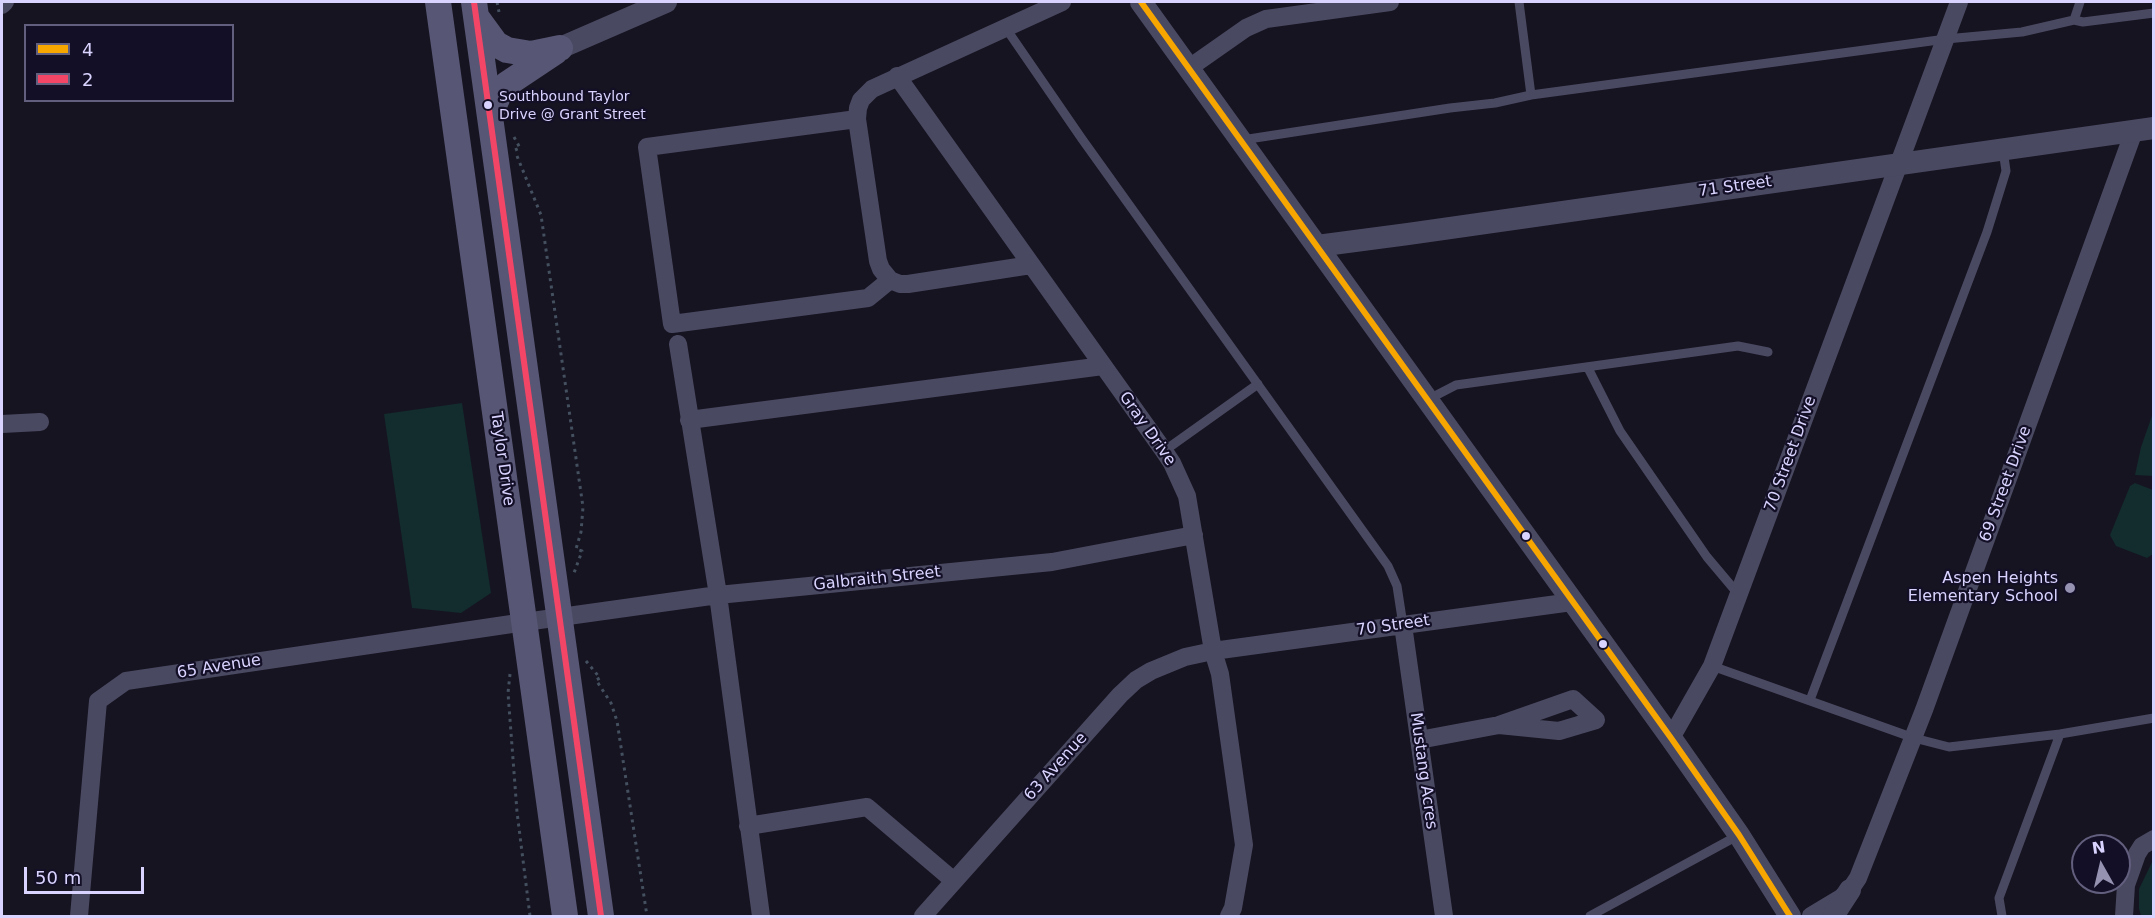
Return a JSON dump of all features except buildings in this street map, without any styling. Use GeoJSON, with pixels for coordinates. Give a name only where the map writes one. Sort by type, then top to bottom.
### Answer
{"type":"FeatureCollection","features":[{"type":"Feature","properties":{"kind":"main road","name":"Taylor Drive"},"geometry":{"type":"LineString","coordinates":[[438,2],[565,916]]}},
{"type":"Feature","properties":{"kind":"main road"},"geometry":{"type":"LineString","coordinates":[[475,9],[489,36],[507,50],[531,54],[560,48]]}},
{"type":"Feature","properties":{"kind":"main road"},"geometry":{"type":"LineString","coordinates":[[475,9],[601,916]]}},
{"type":"Feature","properties":{"kind":"main road"},"geometry":{"type":"LineString","coordinates":[[490,114],[500,92],[507,84],[560,48]]}},
{"type":"Feature","properties":{"kind":"street"},"geometry":{"type":"LineString","coordinates":[[2,5],[5,2]]}},
{"type":"Feature","properties":{"kind":"street"},"geometry":{"type":"LineString","coordinates":[[560,48],[666,2]]}},
{"type":"Feature","properties":{"kind":"street"},"geometry":{"type":"LineString","coordinates":[[1031,266],[908,284],[890,280],[878,261],[858,108],[868,92],[897,76],[1062,2]]}},
{"type":"Feature","properties":{"kind":"street"},"geometry":{"type":"LineString","coordinates":[[1141,2],[1671,738],[1739,835],[1784,914]]}},
{"type":"Feature","properties":{"kind":"street"},"geometry":{"type":"LineString","coordinates":[[1189,68],[1246,28],[1266,19],[1390,2]]}},
{"type":"Feature","properties":{"kind":"street","name":"70 Street Drive"},"geometry":{"type":"LineString","coordinates":[[1671,738],[1712,666],[1959,2]]}},
{"type":"Feature","properties":{"kind":"street","name":"Gray Drive"},"geometry":{"type":"LineString","coordinates":[[897,76],[1172,463],[1187,496],[1213,651]]}},
{"type":"Feature","properties":{"kind":"street"},"geometry":{"type":"LineString","coordinates":[[858,118],[647,147],[672,324],[868,298],[890,280]]}},
{"type":"Feature","properties":{"kind":"street","name":"71 Street"},"geometry":{"type":"LineString","coordinates":[[1317,246],[2144,129]]}},
{"type":"Feature","properties":{"kind":"street","name":"69 Street Drive"},"geometry":{"type":"LineString","coordinates":[[1811,916],[1850,890],[1858,878],[1914,738],[2144,129]]}},
{"type":"Feature","properties":{"kind":"street"},"geometry":{"type":"LineString","coordinates":[[678,344],[717,595],[761,916]]}},
{"type":"Feature","properties":{"kind":"street"},"geometry":{"type":"LineString","coordinates":[[689,420],[1103,366]]}},
{"type":"Feature","properties":{"kind":"street"},"geometry":{"type":"LineString","coordinates":[[2,424],[40,422]]}},
{"type":"Feature","properties":{"kind":"street","name":"Galbraith Street"},"geometry":{"type":"LineString","coordinates":[[559,618],[717,595],[1052,562],[1194,535]]}},
{"type":"Feature","properties":{"kind":"street","name":"70 Street"},"geometry":{"type":"LineString","coordinates":[[1213,651],[1572,602]]}},
{"type":"Feature","properties":{"kind":"street","name":"65 Avenue"},"geometry":{"type":"LineString","coordinates":[[79,916],[98,701],[126,681],[559,618]]}},
{"type":"Feature","properties":{"kind":"street","name":"Mustang Acres"},"geometry":{"type":"LineString","coordinates":[[1403,625],[1444,916]]}},
{"type":"Feature","properties":{"kind":"street"},"geometry":{"type":"LineString","coordinates":[[1213,651],[1220,674],[1244,845],[1233,908],[1229,916]]}},
{"type":"Feature","properties":{"kind":"street","name":"63 Avenue"},"geometry":{"type":"LineString","coordinates":[[923,916],[1120,695],[1136,680],[1167,663],[1213,651]]}},
{"type":"Feature","properties":{"kind":"street"},"geometry":{"type":"LineString","coordinates":[[1419,740],[1499,725]]}},
{"type":"Feature","properties":{"kind":"street"},"geometry":{"type":"LineString","coordinates":[[748,826],[867,807],[954,881]]}},
{"type":"Feature","properties":{"kind":"street"},"geometry":{"type":"LineString","coordinates":[[2124,916],[2126,885],[2137,854],[2142,846],[2154,839]]}},
{"type":"Feature","properties":{"kind":"street"},"geometry":{"type":"LineString","coordinates":[[1833,916],[1850,890]]}},
{"type":"Feature","properties":{"kind":"lane"},"geometry":{"type":"LineString","coordinates":[[1519,2],[1531,95]]}},
{"type":"Feature","properties":{"kind":"lane"},"geometry":{"type":"LineString","coordinates":[[2074,20],[2080,2]]}},
{"type":"Feature","properties":{"kind":"lane"},"geometry":{"type":"LineString","coordinates":[[1242,140],[1495,103],[1531,95],[1946,39],[2022,32],[2074,20],[2083,22],[2154,13]]}},
{"type":"Feature","properties":{"kind":"lane"},"geometry":{"type":"LineString","coordinates":[[1005,27],[1388,566],[1397,586],[1403,625]]}},
{"type":"Feature","properties":{"kind":"lane"},"geometry":{"type":"LineString","coordinates":[[1810,700],[1988,232],[2006,171],[2003,149]]}},
{"type":"Feature","properties":{"kind":"lane"},"geometry":{"type":"LineString","coordinates":[[1428,400],[1456,385],[1738,346],[1768,352]]}},
{"type":"Feature","properties":{"kind":"lane"},"geometry":{"type":"LineString","coordinates":[[1588,368],[1620,431],[1707,557],[1739,595]]}},
{"type":"Feature","properties":{"kind":"lane"},"geometry":{"type":"LineString","coordinates":[[1164,451],[1258,384]]}},
{"type":"Feature","properties":{"kind":"lane"},"geometry":{"type":"LineString","coordinates":[[1712,666],[1914,738],[1949,747],[2060,734],[2154,718]]}},
{"type":"Feature","properties":{"kind":"lane"},"geometry":{"type":"LineString","coordinates":[[2002,916],[1999,898],[2060,734]]}},
{"type":"Feature","properties":{"kind":"lane"},"geometry":{"type":"LineString","coordinates":[[1590,916],[1739,835]]}},
{"type":"Feature","properties":{"kind":"path"},"geometry":{"type":"LineString","coordinates":[[511,129],[520,148],[515,151],[541,215],[583,507],[581,532],[576,549],[582,551],[570,578]]}},
{"type":"Feature","properties":{"kind":"path"},"geometry":{"type":"LineString","coordinates":[[580,656],[600,678],[596,680],[611,703],[617,721],[647,916]]}},
{"type":"Feature","properties":{"kind":"path"},"geometry":{"type":"LineString","coordinates":[[512,668],[508,693],[516,801],[530,916]]}},
{"type":"Feature","properties":{"kind":"green space"},"geometry":{"type":"Polygon","coordinates":[[[462,403],[491,593],[461,613],[412,608],[384,414],[462,403]]]}},
{"type":"Feature","properties":{"kind":"green space"},"geometry":{"type":"Polygon","coordinates":[[[2153,413],[2153,476],[2135,475],[2141,447],[2153,413]]]}},
{"type":"Feature","properties":{"kind":"green space"},"geometry":{"type":"Polygon","coordinates":[[[2135,483],[2153,490],[2153,554],[2147,558],[2116,546],[2110,535],[2130,486],[2135,483]]]}},
{"type":"Feature","properties":{"kind":"green space"},"geometry":{"type":"Polygon","coordinates":[[[2153,860],[2153,916],[2141,916],[2139,889],[2153,860]]]}},
{"type":"Feature","properties":{"kind":"transit line","name":"2"},"geometry":{"type":"LineString","coordinates":[[474,2],[601,916]]}},
{"type":"Feature","properties":{"kind":"transit line","name":"4"},"geometry":{"type":"LineString","coordinates":[[1141,2],[1671,738],[1739,835],[1790,916]]}},
{"type":"Feature","properties":{"kind":"place","name":"Southbound Taylor Drive @ Grant Street"},"geometry":{"type":"Point","coordinates":[488,105]}},
{"type":"Feature","properties":{"kind":"place","name":"Aspen Heights Elementary School"},"geometry":{"type":"Point","coordinates":[2070,588]}}]}
